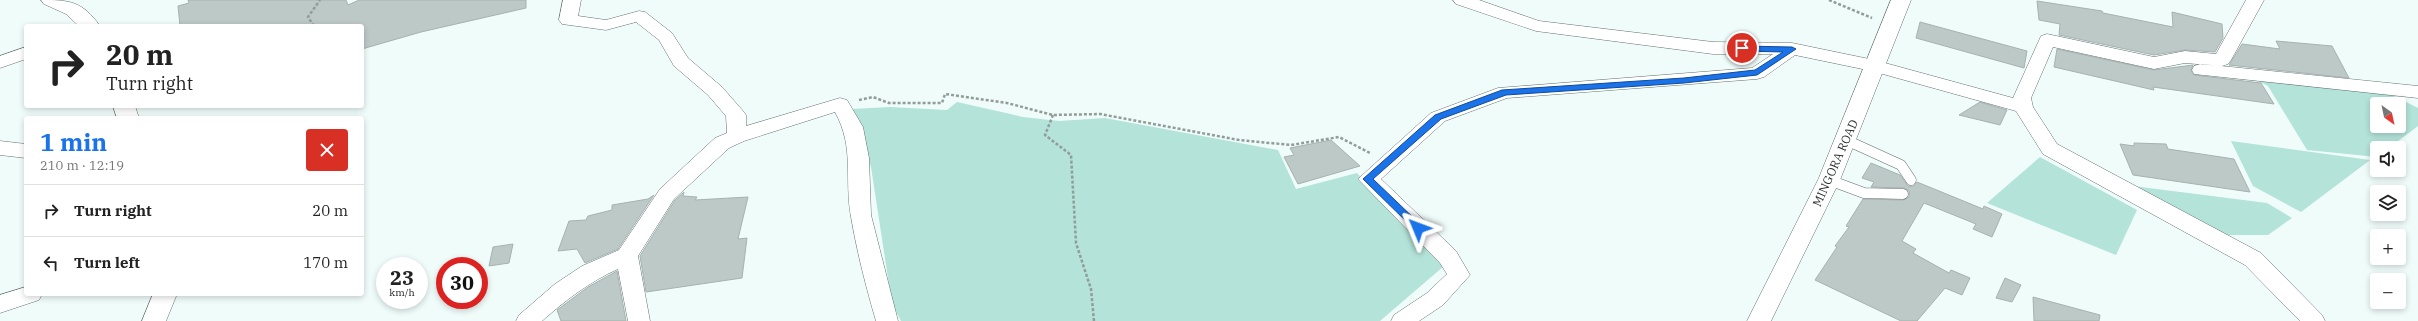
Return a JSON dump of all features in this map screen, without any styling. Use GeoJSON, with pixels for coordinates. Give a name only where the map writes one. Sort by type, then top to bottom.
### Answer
{"type":"FeatureCollection","features":[{"type":"Feature","properties":{"kind":"main road"},"geometry":{"type":"LineString","coordinates":[[51,0],[64,4],[78,12],[88,24]]}},
{"type":"Feature","properties":{"kind":"main road","name":"MINGORA ROAD"},"geometry":{"type":"LineString","coordinates":[[1759,321],[1829,180],[1902,0]]}},
{"type":"Feature","properties":{"kind":"main road"},"geometry":{"type":"LineString","coordinates":[[154,321],[165,296]]}},
{"type":"Feature","properties":{"kind":"street"},"geometry":{"type":"LineString","coordinates":[[572,0],[568,20],[606,25],[639,16],[666,37],[681,62],[715,91],[736,115],[736,136]]}},
{"type":"Feature","properties":{"kind":"street"},"geometry":{"type":"LineString","coordinates":[[1462,0],[1536,26],[1713,48],[1792,49],[1874,66],[2023,107]]}},
{"type":"Feature","properties":{"kind":"street"},"geometry":{"type":"LineString","coordinates":[[2154,63],[2185,57],[2222,60],[2255,0]]}},
{"type":"Feature","properties":{"kind":"street"},"geometry":{"type":"LineString","coordinates":[[2314,321],[2253,259],[2050,149],[2023,107],[2022,98],[2048,40],[2154,63],[2223,73],[2418,92]]}},
{"type":"Feature","properties":{"kind":"street"},"geometry":{"type":"LineString","coordinates":[[1402,321],[1436,299],[1459,275],[1448,257],[1368,179],[1438,117],[1505,92],[1684,80],[1757,73],[1792,49]]}},
{"type":"Feature","properties":{"kind":"street"},"geometry":{"type":"LineString","coordinates":[[0,62],[24,55]]}},
{"type":"Feature","properties":{"kind":"street"},"geometry":{"type":"LineString","coordinates":[[527,321],[563,290],[590,272],[627,256],[667,194],[722,143],[736,136],[840,104],[853,127],[859,158],[861,215],[876,282],[887,321]]}},
{"type":"Feature","properties":{"kind":"street"},"geometry":{"type":"LineString","coordinates":[[0,148],[24,151]]}},
{"type":"Feature","properties":{"kind":"street"},"geometry":{"type":"LineString","coordinates":[[627,256],[639,321]]}},
{"type":"Feature","properties":{"kind":"street"},"geometry":{"type":"LineString","coordinates":[[0,304],[25,296]]}},
{"type":"Feature","properties":{"kind":"lane"},"geometry":{"type":"LineString","coordinates":[[1846,140],[1901,165],[1911,180]]}},
{"type":"Feature","properties":{"kind":"lane"},"geometry":{"type":"LineString","coordinates":[[1829,180],[1864,193],[1903,194]]}},
{"type":"Feature","properties":{"kind":"path"},"geometry":{"type":"LineString","coordinates":[[313,24],[308,17],[320,0]]}},
{"type":"Feature","properties":{"kind":"path"},"geometry":{"type":"LineString","coordinates":[[1829,0],[1890,27]]}},
{"type":"Feature","properties":{"kind":"path"},"geometry":{"type":"LineString","coordinates":[[840,104],[874,97],[889,102],[942,103],[945,94],[1007,103],[1053,115],[1100,114],[1239,140],[1291,145],[1339,137],[1386,162]]}},
{"type":"Feature","properties":{"kind":"path"},"geometry":{"type":"LineString","coordinates":[[1053,115],[1045,135],[1070,155],[1076,243],[1091,289],[1094,321]]}},
{"type":"Feature","properties":{"kind":"green space"},"geometry":{"type":"Polygon","coordinates":[[[2256,80],[2384,91],[2396,97],[2370,97],[2370,133],[2406,133],[2406,102],[2418,108],[2418,126],[2398,141],[2370,141],[2370,156],[2307,150],[2268,86],[2256,80]]]}},
{"type":"Feature","properties":{"kind":"green space"},"geometry":{"type":"Polygon","coordinates":[[[957,102],[1023,117],[1059,121],[1105,118],[1278,150],[1296,189],[1357,173],[1444,266],[1380,321],[901,321],[892,304],[871,167],[852,109],[890,107],[947,110],[957,102]]]}},
{"type":"Feature","properties":{"kind":"green space"},"geometry":{"type":"Polygon","coordinates":[[[2231,141],[2370,160],[2301,212],[2253,186],[2231,141]]]}},
{"type":"Feature","properties":{"kind":"green space"},"geometry":{"type":"Polygon","coordinates":[[[2040,157],[2137,210],[2116,255],[1987,203],[2040,157]]]}},
{"type":"Feature","properties":{"kind":"green space"},"geometry":{"type":"Polygon","coordinates":[[[2133,186],[2267,203],[2292,218],[2268,235],[2224,235],[2133,186]]]}},
{"type":"Feature","properties":{"kind":"building"},"geometry":{"type":"Polygon","coordinates":[[[188,0],[346,0],[348,5],[359,0],[526,0],[526,8],[421,32],[364,48],[364,24],[180,24],[178,6],[189,3],[188,0]]]}},
{"type":"Feature","properties":{"kind":"building"},"geometry":{"type":"Polygon","coordinates":[[[2037,1],[2102,11],[2103,13],[2173,27],[2172,12],[2222,24],[2223,38],[2215,52],[2185,50],[2154,55],[2059,35],[2060,24],[2039,20],[2037,1]]]}},
{"type":"Feature","properties":{"kind":"building"},"geometry":{"type":"Polygon","coordinates":[[[1920,22],[2027,51],[2024,68],[1916,38],[1920,22]]]}},
{"type":"Feature","properties":{"kind":"building"},"geometry":{"type":"Polygon","coordinates":[[[2276,41],[2332,46],[2349,78],[2229,65],[2242,44],[2280,49],[2276,41]]]}},
{"type":"Feature","properties":{"kind":"building"},"geometry":{"type":"Polygon","coordinates":[[[2057,49],[2154,70],[2193,65],[2191,71],[2194,75],[2261,83],[2274,104],[2153,87],[2154,90],[2054,67],[2057,49]]]}},
{"type":"Feature","properties":{"kind":"building"},"geometry":{"type":"Polygon","coordinates":[[[1980,102],[2007,110],[2000,125],[1959,115],[1980,102]]]}},
{"type":"Feature","properties":{"kind":"building"},"geometry":{"type":"Polygon","coordinates":[[[1331,140],[1360,166],[1298,184],[1284,157],[1294,155],[1290,148],[1331,140]]]}},
{"type":"Feature","properties":{"kind":"building"},"geometry":{"type":"Polygon","coordinates":[[[2134,143],[2166,144],[2168,149],[2234,159],[2250,192],[2133,175],[2120,144],[2134,146],[2134,143]]]}},
{"type":"Feature","properties":{"kind":"building"},"geometry":{"type":"Polygon","coordinates":[[[1871,163],[1900,175],[1908,186],[1914,186],[1917,182],[1983,209],[1984,206],[2002,214],[1992,237],[1973,229],[1976,224],[1924,203],[1902,241],[1916,249],[1913,253],[1949,273],[1951,270],[1970,278],[1962,295],[1945,288],[1917,321],[1901,321],[1815,280],[1837,247],[1835,246],[1849,227],[1846,226],[1863,199],[1903,200],[1909,197],[1909,191],[1904,188],[1871,187],[1874,182],[1862,178],[1871,163]]]}},
{"type":"Feature","properties":{"kind":"building"},"geometry":{"type":"Polygon","coordinates":[[[684,192],[683,196],[697,197],[695,200],[748,197],[738,239],[747,238],[742,278],[646,292],[640,256],[675,200],[684,192]]]}},
{"type":"Feature","properties":{"kind":"building"},"geometry":{"type":"Polygon","coordinates":[[[654,195],[618,249],[585,263],[577,249],[558,251],[569,221],[586,220],[588,216],[612,210],[612,205],[648,199],[654,195]]]}},
{"type":"Feature","properties":{"kind":"building"},"geometry":{"type":"Polygon","coordinates":[[[513,244],[509,263],[489,266],[493,247],[513,244]]]}},
{"type":"Feature","properties":{"kind":"building"},"geometry":{"type":"Polygon","coordinates":[[[617,271],[626,321],[561,321],[557,310],[588,287],[617,271]]]}},
{"type":"Feature","properties":{"kind":"building"},"geometry":{"type":"Polygon","coordinates":[[[2005,278],[2021,285],[2012,302],[1996,298],[2005,278]]]}},
{"type":"Feature","properties":{"kind":"building"},"geometry":{"type":"Polygon","coordinates":[[[2033,297],[2100,315],[2099,321],[2034,321],[2033,297]]]}},
{"type":"Feature","properties":{"kind":"route"},"geometry":{"type":"LineString","coordinates":[[1418,228],[1368,179],[1403,146],[1438,117],[1505,92],[1621,85],[1757,73],[1792,49],[1742,48]]}}]}
